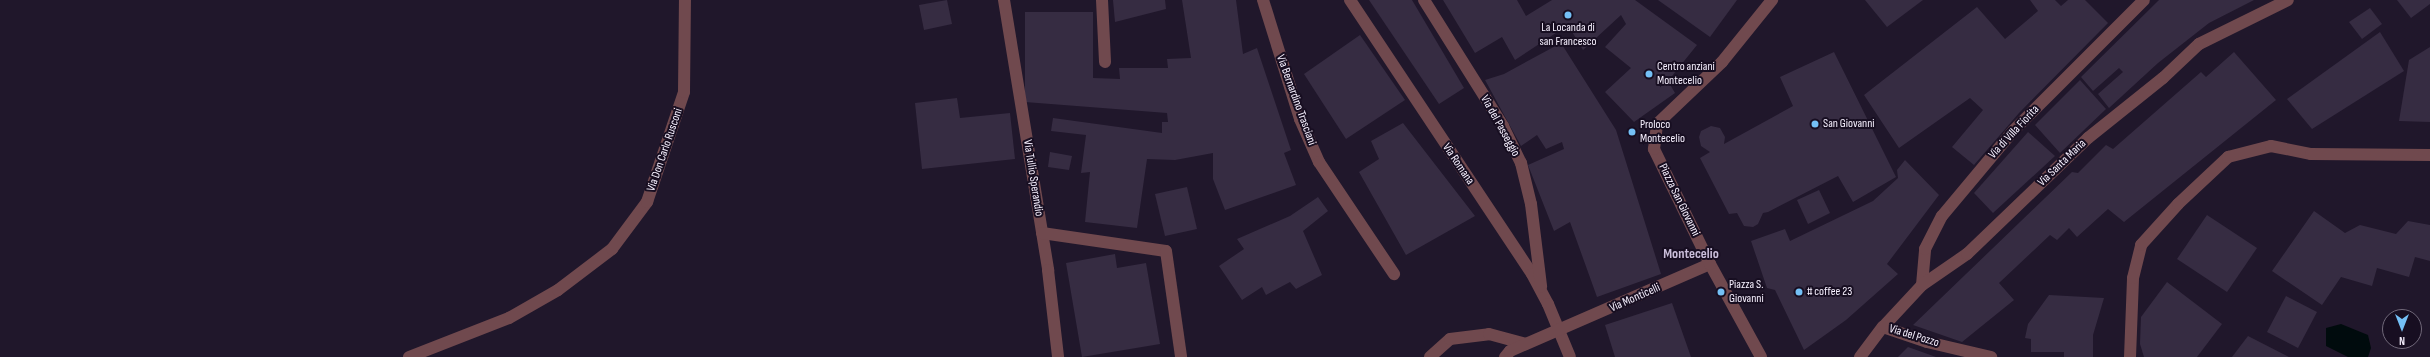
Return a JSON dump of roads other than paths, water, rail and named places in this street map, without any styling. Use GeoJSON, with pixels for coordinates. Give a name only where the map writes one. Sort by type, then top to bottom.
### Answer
{"type":"FeatureCollection","features":[{"type":"Feature","properties":{"kind":"street","name":"Via Don Carlo Rusconi"},"geometry":{"type":"LineString","coordinates":[[409,357],[509,318],[558,290],[612,249],[647,202],[684,92],[685,0]]}},
{"type":"Feature","properties":{"kind":"street","name":"Via Tullio Sperandio"},"geometry":{"type":"LineString","coordinates":[[1004,0],[1042,233],[1058,357]]}},
{"type":"Feature","properties":{"kind":"street"},"geometry":{"type":"LineString","coordinates":[[1102,0],[1105,62]]}},
{"type":"Feature","properties":{"kind":"street","name":"Via Bernardino Trasciani"},"geometry":{"type":"LineString","coordinates":[[1262,0],[1300,119],[1319,162],[1394,274]]}},
{"type":"Feature","properties":{"kind":"street","name":"Via Romana"},"geometry":{"type":"LineString","coordinates":[[1350,0],[1542,291],[1570,357]]}},
{"type":"Feature","properties":{"kind":"street","name":"Via del Passeggio"},"geometry":{"type":"LineString","coordinates":[[1424,0],[1503,126],[1521,164],[1531,204],[1542,291]]}},
{"type":"Feature","properties":{"kind":"street","name":"Piazza San Giovanni"},"geometry":{"type":"LineString","coordinates":[[1761,357],[1710,264],[1654,149],[1657,124],[1722,62],[1772,0]]}},
{"type":"Feature","properties":{"kind":"street","name":"Via di Villa Fiorita"},"geometry":{"type":"LineString","coordinates":[[1922,285],[1925,249],[1942,216],[2013,131],[2144,0]]}},
{"type":"Feature","properties":{"kind":"street","name":"Via Santa Maria"},"geometry":{"type":"LineString","coordinates":[[1862,356],[1883,327],[1922,285],[1967,254],[2088,138],[2163,78],[2199,44],[2288,0]]}},
{"type":"Feature","properties":{"kind":"street"},"geometry":{"type":"LineString","coordinates":[[2130,357],[2133,278],[2141,245],[2178,204],[2228,157],[2271,146],[2311,154],[2430,155]]}},
{"type":"Feature","properties":{"kind":"street"},"geometry":{"type":"LineString","coordinates":[[1042,233],[1166,251],[1181,357]]}},
{"type":"Feature","properties":{"kind":"street","name":"Via Monticelli"},"geometry":{"type":"LineString","coordinates":[[1505,357],[1510,350],[1559,331],[1710,264]]}},
{"type":"Feature","properties":{"kind":"street","name":"Via del Pozzo"},"geometry":{"type":"LineString","coordinates":[[1883,327],[1927,342],[1991,357]]}},
{"type":"Feature","properties":{"kind":"street"},"geometry":{"type":"LineString","coordinates":[[1430,357],[1450,339],[1490,334],[1526,344]]}},
{"type":"Feature","properties":{"kind":"place","name":"La Locanda di san Francesco"},"geometry":{"type":"Point","coordinates":[1568,15]}},
{"type":"Feature","properties":{"kind":"place","name":"Centro anziani Montecelio"},"geometry":{"type":"Point","coordinates":[1649,74]}},
{"type":"Feature","properties":{"kind":"place","name":"San Giovanni"},"geometry":{"type":"Point","coordinates":[1815,124]}},
{"type":"Feature","properties":{"kind":"place","name":"Proloco Montecelio"},"geometry":{"type":"Point","coordinates":[1632,132]}},
{"type":"Feature","properties":{"kind":"place","name":"Piazza S. Giovanni"},"geometry":{"type":"Point","coordinates":[1721,292]}},
{"type":"Feature","properties":{"kind":"place","name":"# coffee 23"},"geometry":{"type":"Point","coordinates":[1799,292]}},
{"type":"Feature","properties":{"kind":"district","name":"Montecelio"},"geometry":{"type":"Point","coordinates":[1691,254]}}]}
